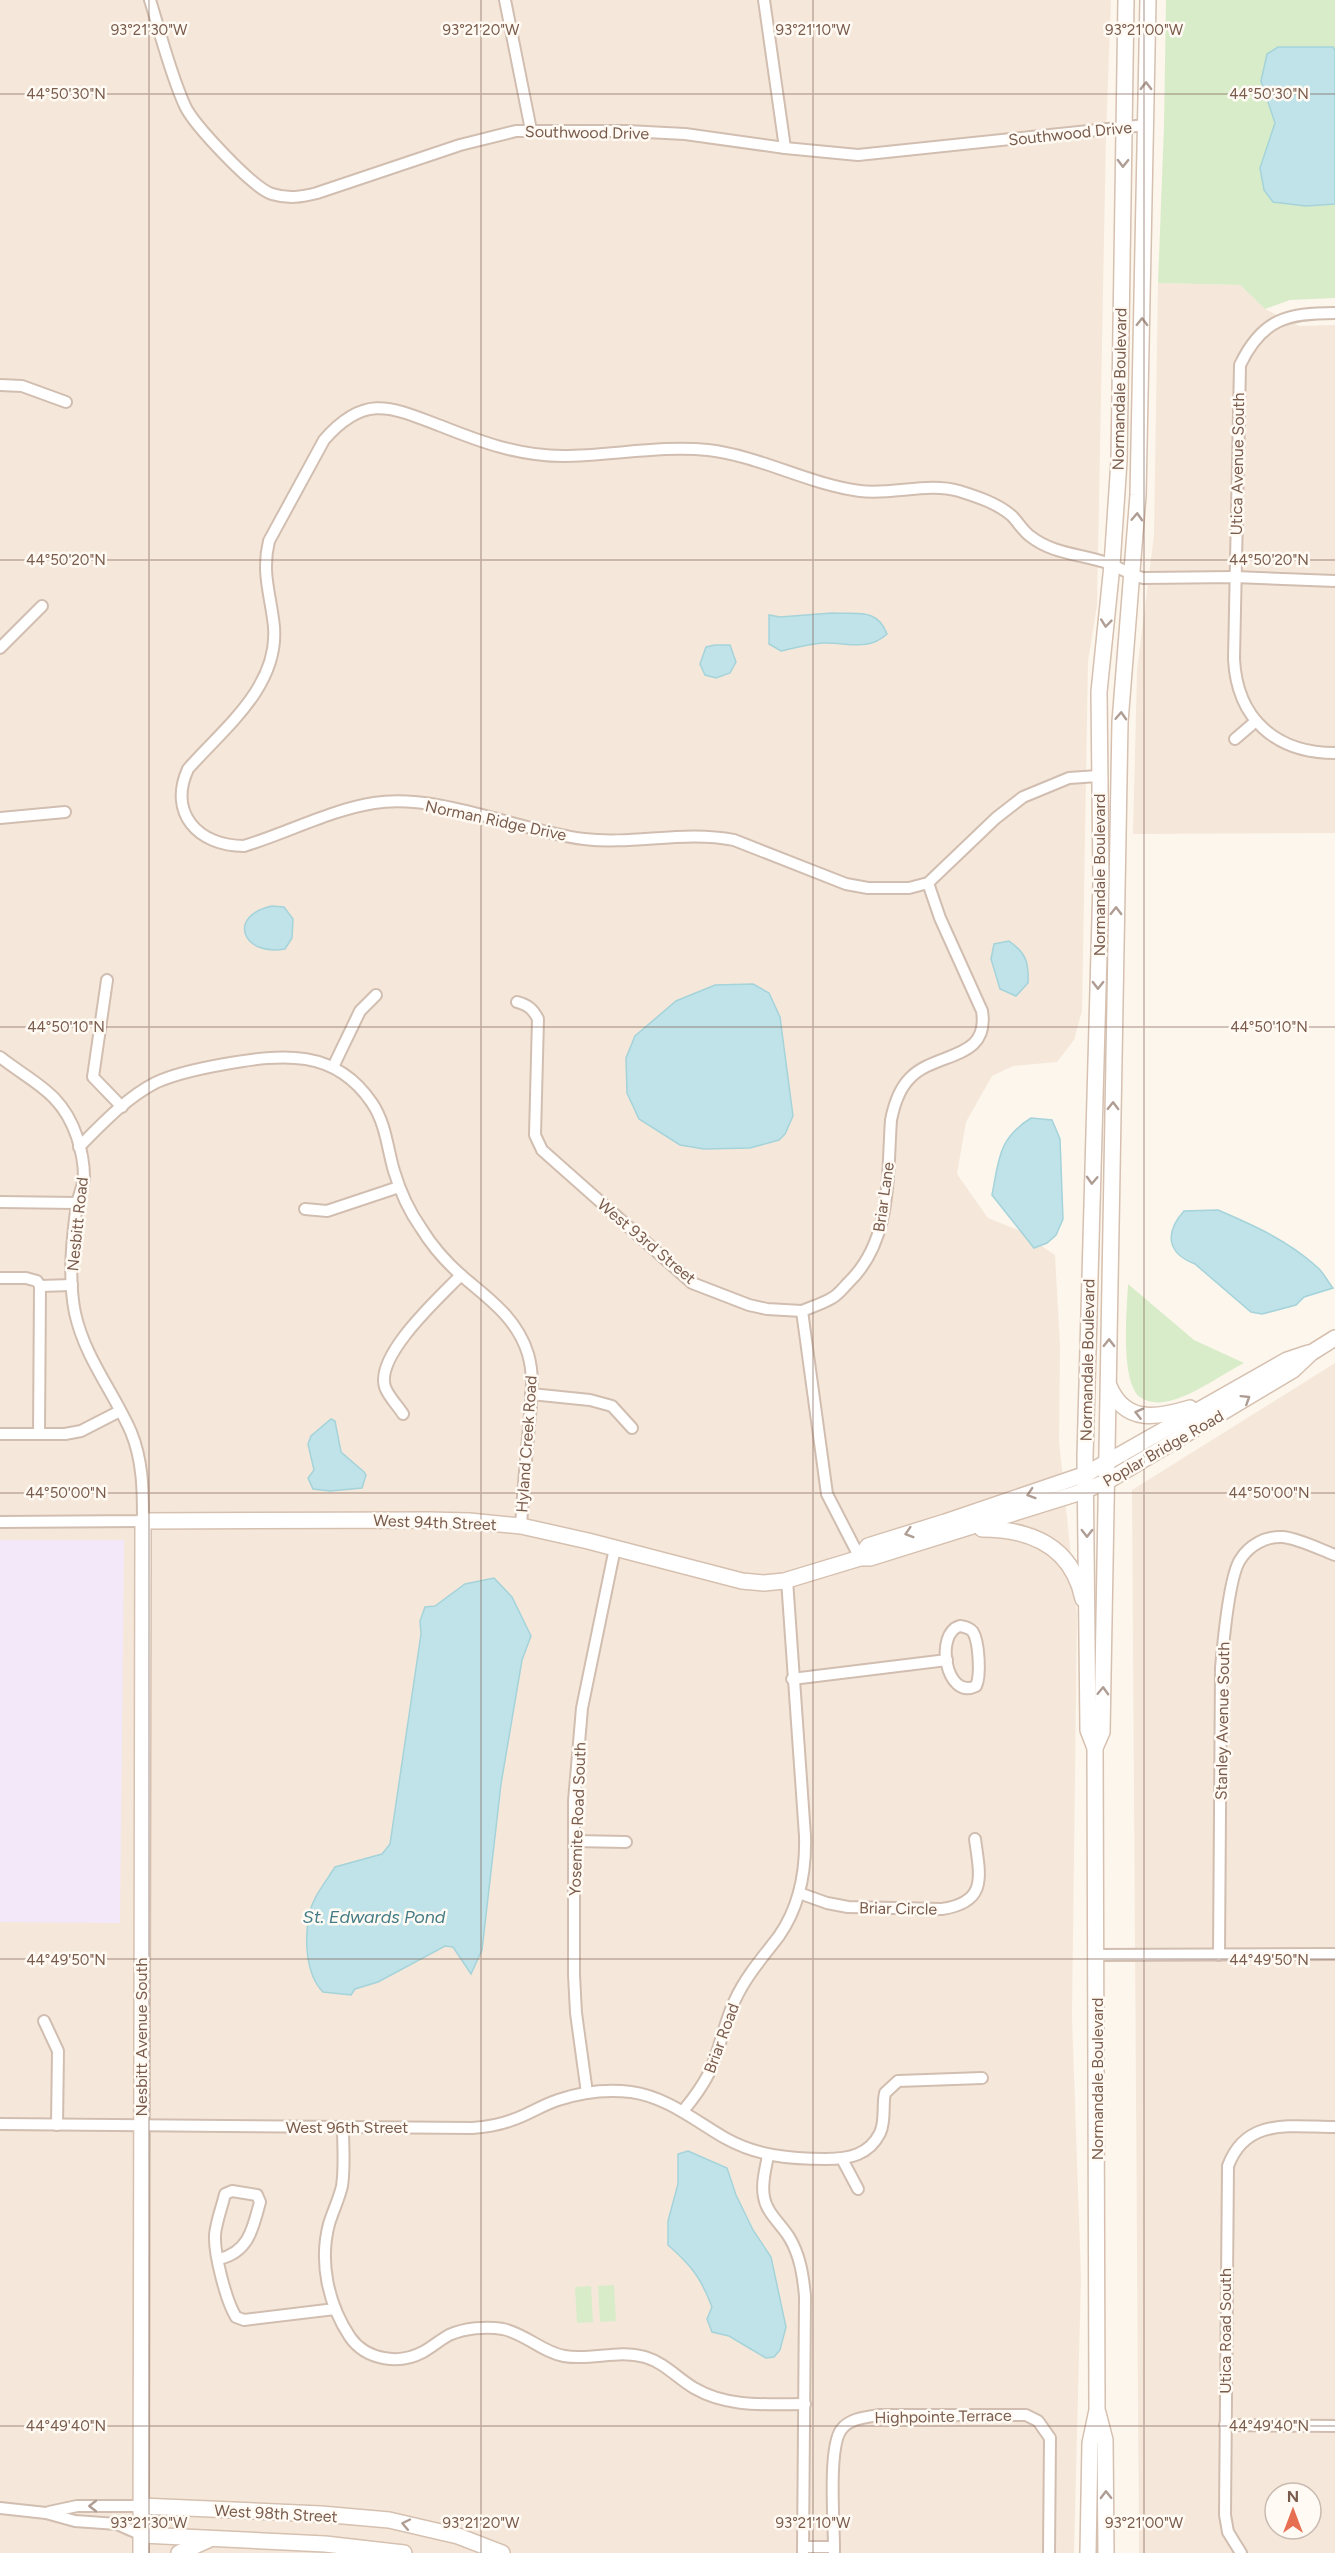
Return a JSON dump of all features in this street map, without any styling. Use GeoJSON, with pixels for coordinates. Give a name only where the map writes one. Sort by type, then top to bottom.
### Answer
{"type":"FeatureCollection","features":[{"type":"Feature","properties":{"kind":"main road","name":"Normandale Boulevard"},"geometry":{"type":"LineString","coordinates":[[1088,2553],[1090,2443],[1097,2410],[1095,1748],[1088,1730],[1087,1620],[1089,1253],[1097,1070],[1101,882],[1098,776],[1099,692],[1112,565],[1119,461],[1126,0]]}},
{"type":"Feature","properties":{"kind":"main road","name":"Normandale Boulevard"},"geometry":{"type":"LineString","coordinates":[[1095,1748],[1102,1732],[1120,722],[1138,495],[1148,0]]}},
{"type":"Feature","properties":{"kind":"main road","name":"Poplar Bridge Road"},"geometry":{"type":"LineString","coordinates":[[966,1523],[1087,1490],[1106,1482],[1293,1370],[1311,1353],[1335,1338]]}},
{"type":"Feature","properties":{"kind":"main road","name":"Poplar Bridge Road"},"geometry":{"type":"LineString","coordinates":[[966,1523],[1086,1474],[1287,1360],[1311,1353]]}},
{"type":"Feature","properties":{"kind":"main road"},"geometry":{"type":"LineString","coordinates":[[1108,1384],[1120,1406],[1153,1416],[1174,1413],[1216,1400]]}},
{"type":"Feature","properties":{"kind":"main road","name":"West 94th Street"},"geometry":{"type":"LineString","coordinates":[[143,1521],[429,1520],[521,1526],[742,1581],[764,1583],[787,1580],[860,1558],[868,1546],[966,1523]]}},
{"type":"Feature","properties":{"kind":"main road","name":"Nesbitt Avenue South"},"geometry":{"type":"LineString","coordinates":[[141,2553],[143,1521]]}},
{"type":"Feature","properties":{"kind":"main road"},"geometry":{"type":"LineString","coordinates":[[966,1523],[1008,1529],[1032,1535],[1045,1542],[1064,1560],[1077,1580],[1087,1620]]}},
{"type":"Feature","properties":{"kind":"main road","name":"Normandale Boulevard"},"geometry":{"type":"LineString","coordinates":[[1097,2410],[1105,2440],[1106,2553]]}},
{"type":"Feature","properties":{"kind":"main road","name":"West 98th Street"},"geometry":{"type":"LineString","coordinates":[[141,2506],[321,2514],[389,2520],[458,2536],[502,2553]]}},
{"type":"Feature","properties":{"kind":"main road","name":"West 98th Street"},"geometry":{"type":"LineString","coordinates":[[142,2535],[326,2544],[404,2553]]}},
{"type":"Feature","properties":{"kind":"main road"},"geometry":{"type":"LineString","coordinates":[[179,2553],[211,2539]]}},
{"type":"Feature","properties":{"kind":"street","name":"Southwood Drive"},"geometry":{"type":"LineString","coordinates":[[150,0],[185,106],[193,120],[256,186],[270,194],[286,197],[302,197],[489,136],[531,130],[686,134],[785,148],[858,155],[1146,125]]}},
{"type":"Feature","properties":{"kind":"street"},"geometry":{"type":"LineString","coordinates":[[505,0],[531,130]]}},
{"type":"Feature","properties":{"kind":"street"},"geometry":{"type":"LineString","coordinates":[[764,0],[785,148]]}},
{"type":"Feature","properties":{"kind":"street","name":"Utica Avenue South"},"geometry":{"type":"LineString","coordinates":[[1335,313],[1294,315],[1269,326],[1248,349],[1240,365],[1235,577],[1235,677],[1239,695],[1256,721],[1274,737],[1308,752],[1335,753]]}},
{"type":"Feature","properties":{"kind":"street"},"geometry":{"type":"LineString","coordinates":[[0,385],[22,386],[66,402]]}},
{"type":"Feature","properties":{"kind":"street","name":"Norman Ridge Drive"},"geometry":{"type":"LineString","coordinates":[[928,883],[909,888],[856,886],[734,840],[718,837],[620,841],[584,839],[446,808],[404,803],[374,803],[340,812],[244,846],[228,846],[214,843],[190,823],[180,798],[182,783],[188,769],[255,694],[265,675],[272,653],[274,630],[265,578],[265,556],[269,541],[324,440],[336,426],[351,416],[368,410],[387,407],[475,440],[503,449],[532,454],[562,456],[708,450],[838,488],[882,492],[933,488],[956,490],[999,507],[1012,517],[1028,535],[1046,546],[1112,565],[1132,576]]}},
{"type":"Feature","properties":{"kind":"street"},"geometry":{"type":"LineString","coordinates":[[1132,576],[1335,581]]}},
{"type":"Feature","properties":{"kind":"street"},"geometry":{"type":"LineString","coordinates":[[0,648],[42,606]]}},
{"type":"Feature","properties":{"kind":"street"},"geometry":{"type":"LineString","coordinates":[[1235,739],[1256,721]]}},
{"type":"Feature","properties":{"kind":"street"},"geometry":{"type":"LineString","coordinates":[[928,883],[996,818],[1023,797],[1069,778],[1098,776]]}},
{"type":"Feature","properties":{"kind":"street"},"geometry":{"type":"LineString","coordinates":[[0,818],[65,812]]}},
{"type":"Feature","properties":{"kind":"street","name":"Briar Lane"},"geometry":{"type":"LineString","coordinates":[[802,1311],[833,1298],[864,1266],[873,1249],[884,1213],[894,1106],[904,1085],[921,1069],[969,1049],[982,1033],[982,1011],[940,918],[928,883]]}},
{"type":"Feature","properties":{"kind":"street"},"geometry":{"type":"LineString","coordinates":[[107,980],[93,1077],[122,1107]]}},
{"type":"Feature","properties":{"kind":"street"},"geometry":{"type":"LineString","coordinates":[[333,1067],[360,1011],[376,995]]}},
{"type":"Feature","properties":{"kind":"street","name":"West 93rd Street"},"geometry":{"type":"LineString","coordinates":[[517,1002],[533,1011],[538,1019],[535,1134],[542,1150],[692,1283],[758,1307],[802,1311]]}},
{"type":"Feature","properties":{"kind":"street","name":"Nesbitt Road"},"geometry":{"type":"LineString","coordinates":[[0,1057],[28,1075],[54,1099],[67,1116],[80,1148],[84,1178],[77,1203],[72,1257],[75,1312],[94,1366],[131,1432],[143,1479],[143,1521]]}},
{"type":"Feature","properties":{"kind":"street","name":"Hyland Creek Road"},"geometry":{"type":"LineString","coordinates":[[80,1148],[122,1107],[156,1082],[211,1066],[262,1057],[308,1058],[333,1067],[360,1087],[382,1120],[399,1187],[420,1227],[438,1253],[512,1321],[522,1338],[532,1375],[521,1526]]}},
{"type":"Feature","properties":{"kind":"street"},"geometry":{"type":"LineString","coordinates":[[305,1209],[327,1211],[399,1187]]}},
{"type":"Feature","properties":{"kind":"street"},"geometry":{"type":"LineString","coordinates":[[0,1202],[77,1203]]}},
{"type":"Feature","properties":{"kind":"street"},"geometry":{"type":"LineString","coordinates":[[403,1414],[385,1386],[387,1363],[398,1343],[461,1275]]}},
{"type":"Feature","properties":{"kind":"street","name":"Nesbitt Road"},"geometry":{"type":"LineString","coordinates":[[0,1278],[26,1278],[37,1281],[40,1286],[72,1285]]}},
{"type":"Feature","properties":{"kind":"street"},"geometry":{"type":"LineString","coordinates":[[39,1434],[40,1286]]}},
{"type":"Feature","properties":{"kind":"street"},"geometry":{"type":"LineString","coordinates":[[802,1311],[827,1494],[860,1558]]}},
{"type":"Feature","properties":{"kind":"street"},"geometry":{"type":"LineString","coordinates":[[531,1394],[591,1400],[612,1406],[632,1428]]}},
{"type":"Feature","properties":{"kind":"street"},"geometry":{"type":"LineString","coordinates":[[0,1434],[65,1434],[81,1431],[120,1411]]}},
{"type":"Feature","properties":{"kind":"street","name":"West 94th Street"},"geometry":{"type":"LineString","coordinates":[[0,1522],[143,1521]]}},
{"type":"Feature","properties":{"kind":"street","name":"Stanley Avenue South"},"geometry":{"type":"LineString","coordinates":[[1219,1955],[1221,1668],[1224,1636],[1239,1562],[1247,1551],[1270,1538],[1282,1537],[1335,1555]]}},
{"type":"Feature","properties":{"kind":"street","name":"Yosemite Road South"},"geometry":{"type":"LineString","coordinates":[[587,2093],[576,2013],[574,1841],[577,1754],[582,1708],[615,1548]]}},
{"type":"Feature","properties":{"kind":"street","name":"Briar Road"},"geometry":{"type":"LineString","coordinates":[[683,2111],[710,2072],[735,1998],[780,1934],[793,1911],[806,1861],[787,1580]]}},
{"type":"Feature","properties":{"kind":"street"},"geometry":{"type":"LineString","coordinates":[[960,1626],[971,1630],[975,1635],[980,1673],[976,1686],[964,1689],[958,1686],[953,1679],[947,1660],[950,1632],[960,1626]]}},
{"type":"Feature","properties":{"kind":"street"},"geometry":{"type":"LineString","coordinates":[[792,1678],[947,1660]]}},
{"type":"Feature","properties":{"kind":"street","name":"Briar Circle"},"geometry":{"type":"LineString","coordinates":[[799,1893],[848,1907],[942,1909],[957,1907],[966,1903],[978,1887],[980,1877],[975,1839]]}},
{"type":"Feature","properties":{"kind":"street"},"geometry":{"type":"LineString","coordinates":[[574,1841],[626,1842]]}},
{"type":"Feature","properties":{"kind":"street"},"geometry":{"type":"LineString","coordinates":[[1097,1954],[1335,1954]]}},
{"type":"Feature","properties":{"kind":"street"},"geometry":{"type":"LineString","coordinates":[[45,2021],[58,2051],[57,2125]]}},
{"type":"Feature","properties":{"kind":"street"},"geometry":{"type":"LineString","coordinates":[[683,2111],[725,2138],[750,2150],[768,2155],[804,2159],[842,2159],[866,2151],[875,2142],[884,2118],[885,2093],[898,2080],[982,2078]]}},
{"type":"Feature","properties":{"kind":"street","name":"West 96th Street"},"geometry":{"type":"LineString","coordinates":[[0,2124],[472,2128],[493,2126],[513,2120],[556,2100],[606,2091],[632,2093],[657,2099],[683,2111]]}},
{"type":"Feature","properties":{"kind":"street"},"geometry":{"type":"LineString","coordinates":[[343,2127],[343,2183],[329,2226],[325,2248],[325,2271],[335,2309],[351,2339],[368,2353],[382,2359],[410,2358],[450,2335],[466,2330],[502,2329],[524,2336],[548,2351],[562,2356],[578,2358],[611,2353],[646,2357],[663,2364],[693,2387],[728,2402],[805,2404]]}},
{"type":"Feature","properties":{"kind":"street","name":"Utica Road South"},"geometry":{"type":"LineString","coordinates":[[1241,2553],[1228,2532],[1225,2515],[1228,2166],[1232,2154],[1251,2134],[1265,2128],[1335,2127]]}},
{"type":"Feature","properties":{"kind":"street"},"geometry":{"type":"LineString","coordinates":[[768,2155],[763,2184],[764,2198],[770,2212],[790,2239],[803,2276],[805,2404],[803,2550],[834,2550]]}},
{"type":"Feature","properties":{"kind":"street"},"geometry":{"type":"LineString","coordinates":[[842,2159],[858,2190]]}},
{"type":"Feature","properties":{"kind":"street"},"geometry":{"type":"LineString","coordinates":[[219,2259],[232,2256],[251,2236],[260,2202],[257,2195],[232,2191],[225,2194],[215,2235],[219,2259],[232,2310],[236,2317],[244,2320],[335,2309]]}},
{"type":"Feature","properties":{"kind":"street","name":"Highpointe Terrace"},"geometry":{"type":"LineString","coordinates":[[834,2550],[836,2444],[841,2429],[856,2419],[880,2415],[1026,2415],[1038,2421],[1050,2438],[1049,2553]]}},
{"type":"Feature","properties":{"kind":"street"},"geometry":{"type":"LineString","coordinates":[[1225,2425],[1335,2426]]}},
{"type":"Feature","properties":{"kind":"street","name":"West 98th Street"},"geometry":{"type":"LineString","coordinates":[[46,2513],[77,2506],[141,2506]]}},
{"type":"Feature","properties":{"kind":"street","name":"West 98th Street"},"geometry":{"type":"LineString","coordinates":[[0,2508],[46,2513],[75,2521],[117,2524],[142,2535]]}},
{"type":"Feature","properties":{"kind":"shaded area"},"geometry":{"type":"Polygon","coordinates":[[[0,0],[1111,0],[1106,135],[1097,605],[1088,662],[1082,1011],[1074,1040],[1057,1062],[1013,1066],[992,1076],[966,1122],[957,1174],[988,1218],[1018,1230],[1055,1255],[1060,1346],[1059,1441],[1077,1614],[1072,2017],[1081,2277],[1074,2553],[0,2553],[0,0]]]}},
{"type":"Feature","properties":{"kind":"shaded area"},"geometry":{"type":"Polygon","coordinates":[[[1158,283],[1240,285],[1265,309],[1299,326],[1335,325],[1335,833],[1133,834],[1137,670],[1154,535],[1158,283]]]}},
{"type":"Feature","properties":{"kind":"shaded area"},"geometry":{"type":"Polygon","coordinates":[[[1335,1363],[1335,2553],[1139,2553],[1132,1490],[1335,1363]]]}},
{"type":"Feature","properties":{"kind":"shaded area"},"geometry":{"type":"Polygon","coordinates":[[[0,1540],[124,1540],[120,1923],[0,1922],[0,1540]]]}},
{"type":"Feature","properties":{"kind":"green space"},"geometry":{"type":"Polygon","coordinates":[[[1166,0],[1335,0],[1335,51],[1332,47],[1267,54],[1261,81],[1275,123],[1260,168],[1306,206],[1335,204],[1335,298],[1290,300],[1265,309],[1240,285],[1158,283],[1166,0]]]}},
{"type":"Feature","properties":{"kind":"green space"},"geometry":{"type":"Polygon","coordinates":[[[1128,1284],[1194,1340],[1244,1363],[1195,1391],[1174,1400],[1154,1402],[1144,1400],[1134,1389],[1127,1361],[1128,1284]]]}},
{"type":"Feature","properties":{"kind":"green space"},"geometry":{"type":"Polygon","coordinates":[[[614,2285],[616,2321],[600,2322],[598,2286],[614,2285]]]}},
{"type":"Feature","properties":{"kind":"green space"},"geometry":{"type":"Polygon","coordinates":[[[591,2286],[593,2322],[577,2323],[575,2287],[591,2286]]]}},
{"type":"Feature","properties":{"kind":"water"},"geometry":{"type":"Polygon","coordinates":[[[1278,47],[1333,47],[1335,51],[1335,204],[1306,206],[1273,202],[1264,190],[1260,168],[1275,123],[1261,81],[1267,54],[1278,47]]]}},
{"type":"Feature","properties":{"kind":"water"},"geometry":{"type":"Polygon","coordinates":[[[857,613],[872,616],[883,625],[887,634],[872,643],[856,645],[823,643],[781,651],[769,644],[769,615],[780,617],[857,613]]]}},
{"type":"Feature","properties":{"kind":"water"},"geometry":{"type":"Polygon","coordinates":[[[730,645],[736,662],[730,673],[716,678],[705,675],[700,664],[706,647],[730,645]]]}},
{"type":"Feature","properties":{"kind":"water"},"geometry":{"type":"Polygon","coordinates":[[[272,906],[284,907],[293,919],[292,938],[285,949],[270,950],[259,947],[250,942],[246,934],[245,926],[249,918],[258,911],[272,906]]]}},
{"type":"Feature","properties":{"kind":"water"},"geometry":{"type":"Polygon","coordinates":[[[1009,941],[1023,954],[1028,969],[1028,983],[1016,996],[1000,989],[991,959],[994,944],[1009,941]]]}},
{"type":"Feature","properties":{"kind":"water"},"geometry":{"type":"Polygon","coordinates":[[[753,984],[769,993],[780,1017],[793,1116],[785,1134],[779,1140],[750,1148],[704,1149],[680,1145],[639,1119],[627,1093],[626,1058],[635,1036],[676,1001],[715,985],[753,984]]]}},
{"type":"Feature","properties":{"kind":"water"},"geometry":{"type":"Polygon","coordinates":[[[1031,1118],[1052,1120],[1060,1139],[1063,1219],[1056,1235],[1047,1243],[1034,1248],[992,1195],[999,1160],[1006,1142],[1020,1126],[1031,1118]]]}},
{"type":"Feature","properties":{"kind":"water"},"geometry":{"type":"Polygon","coordinates":[[[1218,1210],[1257,1227],[1293,1248],[1323,1273],[1333,1288],[1304,1297],[1296,1305],[1262,1314],[1251,1312],[1195,1264],[1178,1254],[1171,1241],[1174,1227],[1184,1211],[1218,1210]]]}},
{"type":"Feature","properties":{"kind":"water"},"geometry":{"type":"Polygon","coordinates":[[[331,1419],[335,1421],[341,1452],[366,1475],[362,1488],[330,1491],[313,1489],[308,1478],[314,1470],[308,1444],[311,1436],[331,1419]]]}},
{"type":"Feature","properties":{"kind":"water","name":"St. Edwards Pond"},"geometry":{"type":"Polygon","coordinates":[[[494,1578],[512,1597],[531,1636],[522,1660],[501,1784],[482,1950],[471,1974],[453,1947],[445,1946],[378,1982],[355,1989],[351,1995],[323,1992],[309,1965],[307,1932],[310,1912],[317,1895],[335,1867],[382,1854],[390,1844],[421,1634],[420,1621],[425,1607],[435,1606],[465,1584],[494,1578]]]}},
{"type":"Feature","properties":{"kind":"water"},"geometry":{"type":"Polygon","coordinates":[[[688,2151],[727,2168],[736,2195],[753,2230],[771,2257],[786,2327],[780,2350],[774,2357],[766,2358],[729,2336],[712,2332],[707,2319],[712,2307],[700,2280],[690,2266],[668,2245],[668,2221],[678,2184],[678,2154],[688,2151]]]}}]}
